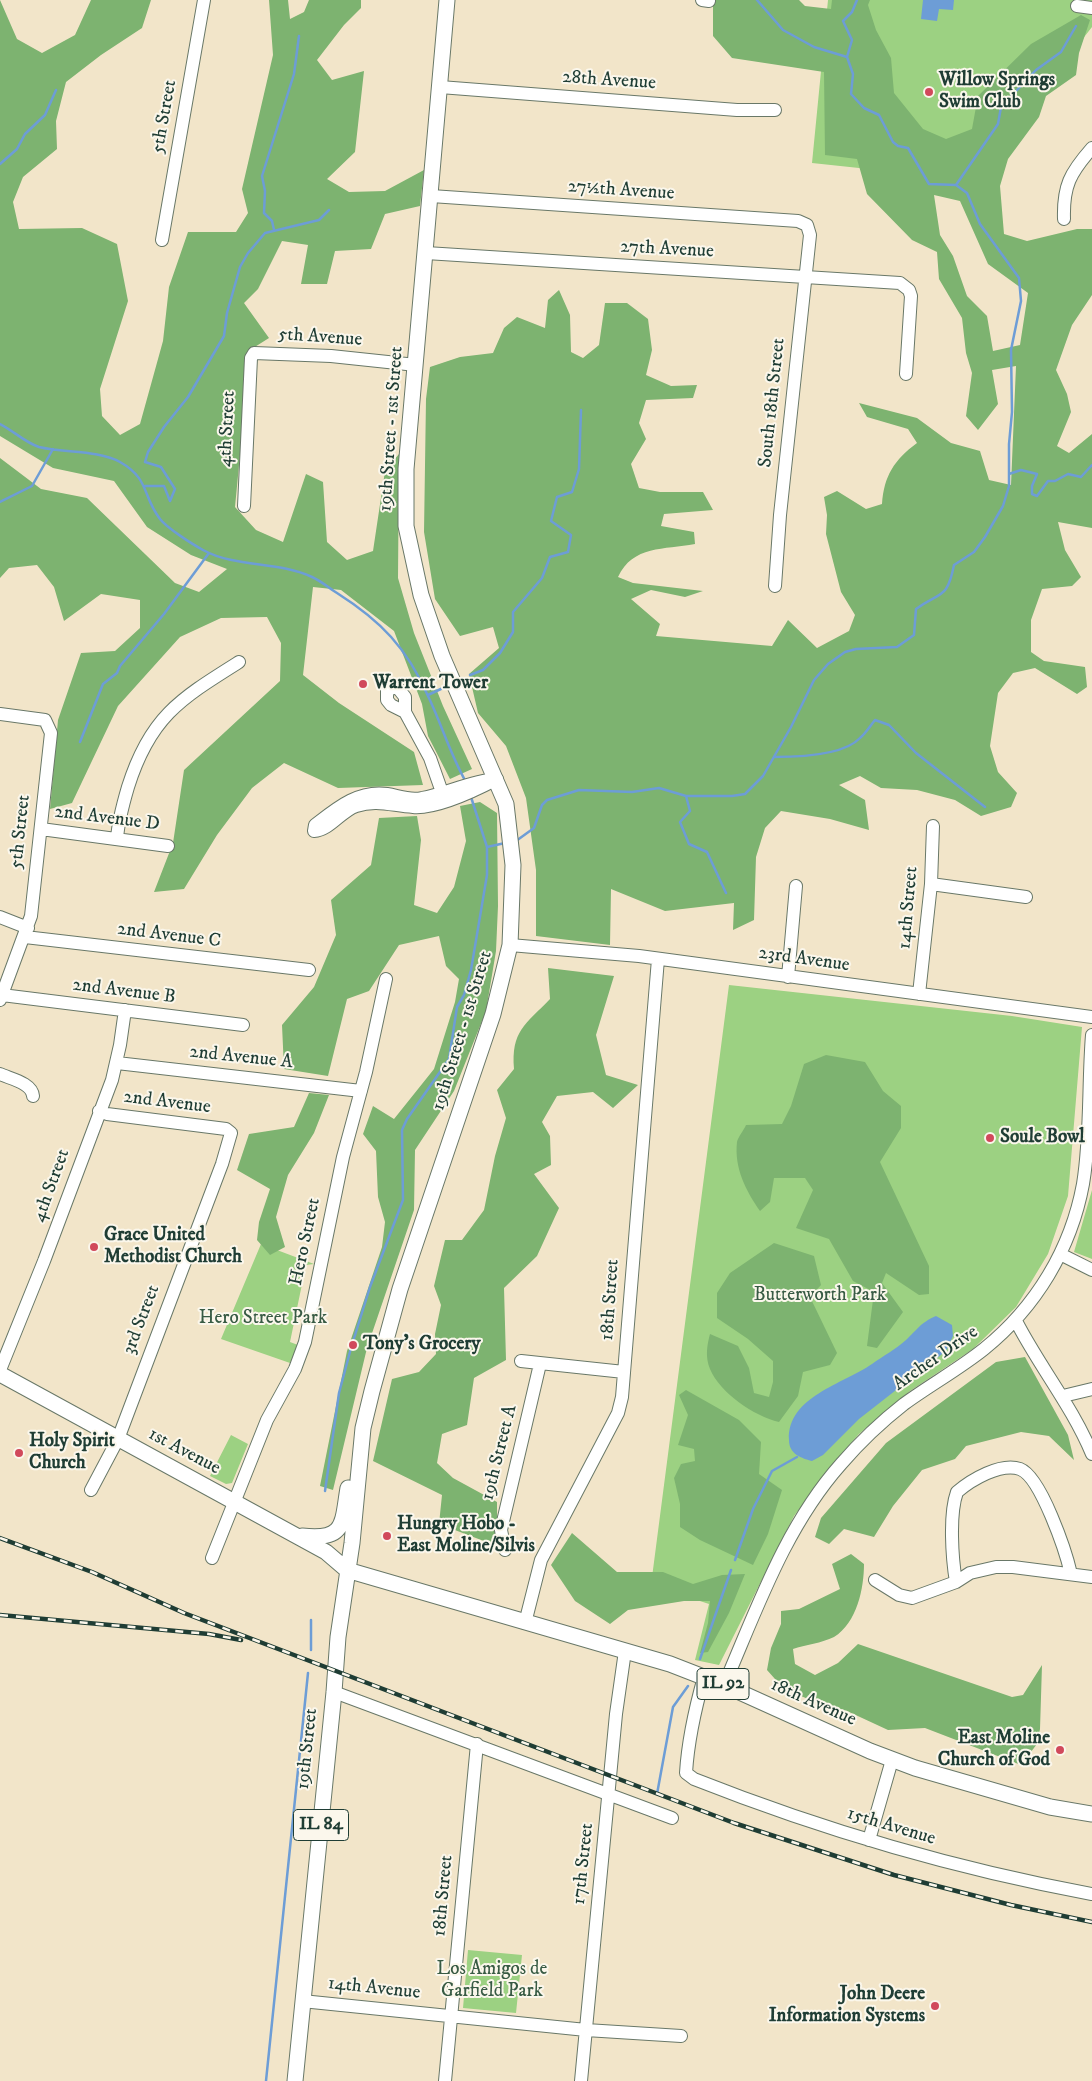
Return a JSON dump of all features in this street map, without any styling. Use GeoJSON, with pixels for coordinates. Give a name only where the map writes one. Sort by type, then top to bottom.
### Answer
{"type":"FeatureCollection","features":[{"type":"Feature","properties":{"kind":"main road","name":"19th Street - 1st Street"},"geometry":{"type":"LineString","coordinates":[[347,1570],[352,1543],[363,1428],[400,1288],[493,1014],[510,945],[513,865],[511,834],[506,804],[497,779],[442,656],[421,595],[410,552],[404,509],[447,0]]}},
{"type":"Feature","properties":{"kind":"main road","name":"1st Avenue"},"geometry":{"type":"LineString","coordinates":[[0,1372],[118,1439],[326,1552],[347,1570]]}},
{"type":"Feature","properties":{"kind":"main road"},"geometry":{"type":"LineString","coordinates":[[296,1535],[325,1537],[334,1534],[341,1527],[349,1477],[363,1428]]}},
{"type":"Feature","properties":{"kind":"main road","name":"18th Avenue"},"geometry":{"type":"LineString","coordinates":[[347,1570],[670,1664],[724,1685],[892,1760],[1050,1807],[1092,1814]]}},
{"type":"Feature","properties":{"kind":"main road","name":"19th Street"},"geometry":{"type":"LineString","coordinates":[[294,2081],[338,1637],[347,1570]]}},
{"type":"Feature","properties":{"kind":"street","name":"5th Street"},"geometry":{"type":"LineString","coordinates":[[162,240],[204,0]]}},
{"type":"Feature","properties":{"kind":"street"},"geometry":{"type":"LineString","coordinates":[[702,0],[709,0]]}},
{"type":"Feature","properties":{"kind":"street"},"geometry":{"type":"LineString","coordinates":[[1077,6],[1092,8]]}},
{"type":"Feature","properties":{"kind":"street","name":"28th Avenue"},"geometry":{"type":"LineString","coordinates":[[440,87],[737,110],[775,110]]}},
{"type":"Feature","properties":{"kind":"street"},"geometry":{"type":"LineString","coordinates":[[1064,219],[1063,198],[1066,186],[1092,148]]}},
{"type":"Feature","properties":{"kind":"street","name":"27½th Avenue"},"geometry":{"type":"LineString","coordinates":[[431,196],[798,221],[807,225]]}},
{"type":"Feature","properties":{"kind":"street","name":"South 18th Street"},"geometry":{"type":"LineString","coordinates":[[775,586],[780,515],[810,235],[807,225]]}},
{"type":"Feature","properties":{"kind":"street","name":"27th Avenue"},"geometry":{"type":"LineString","coordinates":[[426,253],[892,282],[905,286],[909,290],[912,302],[906,374]]}},
{"type":"Feature","properties":{"kind":"street","name":"5th Avenue"},"geometry":{"type":"LineString","coordinates":[[252,355],[257,352],[280,353],[416,365]]}},
{"type":"Feature","properties":{"kind":"street","name":"4th Street"},"geometry":{"type":"LineString","coordinates":[[244,506],[252,355]]}},
{"type":"Feature","properties":{"kind":"street"},"geometry":{"type":"LineString","coordinates":[[117,839],[125,798],[135,764],[152,732],[165,717],[196,689],[239,662]]}},
{"type":"Feature","properties":{"kind":"street"},"geometry":{"type":"LineString","coordinates":[[406,712],[430,758],[443,796]]}},
{"type":"Feature","properties":{"kind":"street","name":"5th Street"},"geometry":{"type":"LineString","coordinates":[[0,714],[45,720],[48,723],[50,733],[41,830],[27,932],[1,997]]}},
{"type":"Feature","properties":{"kind":"street"},"geometry":{"type":"LineString","coordinates":[[443,796],[423,807],[381,802],[365,803],[346,811],[320,830],[314,831],[315,825],[343,803],[363,795],[379,793],[414,799],[443,796],[479,788],[497,779]]}},
{"type":"Feature","properties":{"kind":"street","name":"14th Street"},"geometry":{"type":"LineString","coordinates":[[919,994],[931,884],[933,826]]}},
{"type":"Feature","properties":{"kind":"street","name":"2nd Avenue D"},"geometry":{"type":"LineString","coordinates":[[41,830],[168,846]]}},
{"type":"Feature","properties":{"kind":"street"},"geometry":{"type":"LineString","coordinates":[[931,884],[1026,897]]}},
{"type":"Feature","properties":{"kind":"street"},"geometry":{"type":"LineString","coordinates":[[788,977],[796,886]]}},
{"type":"Feature","properties":{"kind":"street","name":"2nd Avenue C"},"geometry":{"type":"LineString","coordinates":[[0,917],[27,932],[309,970]]}},
{"type":"Feature","properties":{"kind":"street","name":"23rd Avenue"},"geometry":{"type":"LineString","coordinates":[[510,945],[658,959],[1092,1016]]}},
{"type":"Feature","properties":{"kind":"street","name":"18th Street"},"geometry":{"type":"LineString","coordinates":[[525,1623],[542,1560],[618,1413],[622,1398],[658,959]]}},
{"type":"Feature","properties":{"kind":"street","name":"Hero Street"},"geometry":{"type":"LineString","coordinates":[[212,1558],[268,1420],[295,1369],[305,1342],[343,1157],[361,1091],[386,979]]}},
{"type":"Feature","properties":{"kind":"street","name":"2nd Avenue B"},"geometry":{"type":"LineString","coordinates":[[1,997],[242,1025]]}},
{"type":"Feature","properties":{"kind":"street","name":"4th Street"},"geometry":{"type":"LineString","coordinates":[[0,1372],[44,1261],[117,1063],[125,1010]]}},
{"type":"Feature","properties":{"kind":"street","name":"Archer Drive"},"geometry":{"type":"LineString","coordinates":[[724,1685],[793,1532],[819,1492],[840,1465],[888,1417],[983,1350],[1016,1320],[1036,1296],[1060,1254],[1074,1222],[1083,1182],[1092,1035]]}},
{"type":"Feature","properties":{"kind":"street","name":"2nd Avenue A"},"geometry":{"type":"LineString","coordinates":[[117,1063],[361,1091]]}},
{"type":"Feature","properties":{"kind":"street"},"geometry":{"type":"LineString","coordinates":[[0,1074],[27,1086],[32,1090],[34,1096]]}},
{"type":"Feature","properties":{"kind":"street","name":"2nd Avenue"},"geometry":{"type":"LineString","coordinates":[[99,1111],[107,1114],[226,1129],[231,1133]]}},
{"type":"Feature","properties":{"kind":"street","name":"3rd Street"},"geometry":{"type":"LineString","coordinates":[[91,1490],[118,1439],[222,1164],[231,1133]]}},
{"type":"Feature","properties":{"kind":"street"},"geometry":{"type":"LineString","coordinates":[[1060,1254],[1092,1270]]}},
{"type":"Feature","properties":{"kind":"street"},"geometry":{"type":"LineString","coordinates":[[1016,1320],[1028,1343],[1063,1396],[1092,1454]]}},
{"type":"Feature","properties":{"kind":"street"},"geometry":{"type":"LineString","coordinates":[[521,1361],[624,1372]]}},
{"type":"Feature","properties":{"kind":"street","name":"19th Street A"},"geometry":{"type":"LineString","coordinates":[[505,1550],[501,1530],[540,1364]]}},
{"type":"Feature","properties":{"kind":"street"},"geometry":{"type":"LineString","coordinates":[[1063,1396],[1092,1389]]}},
{"type":"Feature","properties":{"kind":"street"},"geometry":{"type":"LineString","coordinates":[[956,1582],[954,1568],[954,1511],[957,1492],[986,1475],[1007,1468],[1021,1470],[1028,1474],[1045,1502],[1066,1552],[1071,1574]]}},
{"type":"Feature","properties":{"kind":"street"},"geometry":{"type":"LineString","coordinates":[[875,1580],[899,1595],[912,1598],[956,1582],[970,1573],[996,1567],[1013,1567],[1092,1577]]}},
{"type":"Feature","properties":{"kind":"street","name":"17th Street"},"geometry":{"type":"LineString","coordinates":[[581,2081],[610,1794],[616,1714],[625,1651]]}},
{"type":"Feature","properties":{"kind":"street","name":"15th Avenue"},"geometry":{"type":"LineString","coordinates":[[704,1677],[690,1728],[686,1773],[727,1792],[869,1840],[969,1869],[1092,1894]]}},
{"type":"Feature","properties":{"kind":"street"},"geometry":{"type":"LineString","coordinates":[[334,1692],[672,1818]]}},
{"type":"Feature","properties":{"kind":"street","name":"18th Street"},"geometry":{"type":"LineString","coordinates":[[444,2081],[477,1744]]}},
{"type":"Feature","properties":{"kind":"street"},"geometry":{"type":"LineString","coordinates":[[869,1840],[892,1760]]}},
{"type":"Feature","properties":{"kind":"street","name":"14th Avenue"},"geometry":{"type":"LineString","coordinates":[[302,2001],[586,2030],[681,2036]]}},
{"type":"Feature","properties":{"kind":"green space"},"geometry":{"type":"Polygon","coordinates":[[[0,0],[17,39],[42,53],[75,35],[91,0],[151,0],[142,28],[101,55],[66,82],[56,121],[57,149],[23,177],[13,202],[19,229],[82,228],[117,244],[128,301],[100,389],[102,416],[120,435],[140,424],[163,341],[169,287],[188,232],[236,232],[248,213],[242,189],[273,55],[269,0],[288,0],[290,19],[304,12],[309,0],[361,0],[361,8],[344,25],[317,60],[332,80],[364,71],[355,152],[327,179],[349,192],[385,191],[424,170],[420,206],[385,214],[371,249],[335,251],[327,284],[301,284],[308,245],[282,241],[258,289],[244,303],[269,338],[250,350],[235,507],[256,530],[283,542],[306,474],[323,482],[327,542],[347,560],[373,551],[385,471],[399,454],[398,578],[414,633],[443,706],[472,769],[450,779],[428,736],[422,704],[394,631],[341,590],[313,587],[303,675],[339,703],[414,752],[423,785],[338,788],[284,763],[252,788],[217,835],[184,889],[154,892],[173,843],[184,770],[280,681],[281,643],[267,617],[221,618],[180,637],[118,706],[72,803],[50,809],[58,720],[81,653],[115,651],[140,628],[140,600],[101,594],[64,621],[54,587],[37,565],[9,568],[0,578],[0,458],[41,489],[87,498],[175,583],[199,592],[227,569],[191,555],[147,527],[114,481],[53,468],[0,436],[0,0]]]}},
{"type":"Feature","properties":{"kind":"green space"},"geometry":{"type":"Polygon","coordinates":[[[713,0],[799,0],[805,6],[831,9],[832,0],[870,0],[868,5],[876,30],[891,58],[894,93],[923,129],[946,139],[972,129],[978,96],[1031,44],[1081,15],[1090,20],[1079,53],[1076,75],[1046,96],[1039,117],[1008,159],[1000,186],[1004,234],[1027,241],[1077,229],[1092,229],[1092,295],[1072,325],[1056,370],[1067,394],[1071,412],[1057,446],[1069,453],[1092,434],[1092,528],[1058,522],[1065,550],[1081,577],[1072,586],[1042,589],[1031,620],[1031,652],[1044,661],[1085,667],[1087,687],[1077,694],[1035,668],[1013,673],[998,693],[990,746],[998,772],[1017,793],[1011,807],[981,816],[955,800],[917,790],[881,788],[860,776],[839,785],[865,800],[869,830],[830,819],[781,811],[765,828],[756,857],[754,920],[733,930],[734,903],[665,911],[611,889],[610,945],[536,936],[536,870],[526,798],[506,746],[478,713],[469,674],[499,648],[493,627],[460,636],[435,599],[424,532],[426,399],[430,367],[460,357],[493,353],[504,328],[517,317],[545,328],[548,300],[559,290],[570,315],[571,352],[583,358],[599,345],[605,303],[627,303],[648,319],[652,350],[646,375],[671,386],[697,385],[693,398],[646,400],[639,423],[646,439],[631,464],[639,488],[660,492],[703,492],[713,510],[664,514],[661,526],[694,532],[695,544],[641,554],[624,567],[618,577],[633,583],[703,591],[685,597],[651,590],[631,599],[660,624],[656,636],[772,646],[788,620],[817,648],[849,631],[855,615],[841,592],[826,534],[827,515],[824,497],[837,491],[866,509],[882,504],[885,485],[896,462],[917,443],[908,429],[867,417],[859,403],[917,418],[951,443],[980,451],[989,480],[1011,485],[1016,366],[992,370],[998,404],[978,430],[966,416],[972,373],[966,353],[962,318],[939,279],[937,252],[912,240],[867,194],[857,159],[825,155],[824,72],[732,58],[713,36],[713,0]],[[934,195],[940,235],[953,256],[967,296],[987,316],[993,351],[1020,345],[1028,293],[988,264],[960,201],[934,195]]]}},
{"type":"Feature","properties":{"kind":"green space","name":"Willow Springs Swim Club"},"geometry":{"type":"Polygon","coordinates":[[[828,0],[1092,0],[1092,27],[972,180],[812,163],[828,0]]]}},
{"type":"Feature","properties":{"kind":"green space"},"geometry":{"type":"Polygon","coordinates":[[[480,802],[497,813],[498,906],[496,951],[486,1011],[454,1091],[415,1150],[414,1210],[367,1348],[333,1490],[320,1486],[347,1351],[382,1247],[385,1222],[378,1197],[376,1151],[363,1134],[373,1106],[394,1119],[434,1069],[455,1002],[459,979],[446,966],[439,936],[399,945],[369,991],[347,999],[328,1076],[284,1069],[282,1025],[314,987],[336,935],[331,900],[371,865],[379,818],[417,816],[421,840],[414,905],[437,913],[454,887],[466,841],[460,806],[480,802]]]}},
{"type":"Feature","properties":{"kind":"green space"},"geometry":{"type":"Polygon","coordinates":[[[548,968],[614,976],[596,1035],[606,1075],[638,1085],[613,1108],[593,1092],[557,1096],[542,1122],[550,1136],[551,1165],[534,1174],[559,1208],[537,1256],[504,1288],[506,1360],[474,1378],[467,1425],[442,1434],[437,1463],[453,1478],[497,1502],[497,1546],[439,1524],[442,1495],[373,1461],[392,1379],[419,1372],[436,1354],[435,1334],[441,1305],[434,1286],[445,1240],[462,1240],[484,1210],[495,1156],[506,1118],[497,1090],[514,1069],[517,1037],[527,1023],[550,999],[548,968]]]}},
{"type":"Feature","properties":{"kind":"green space","name":"Butterworth Park"},"geometry":{"type":"Polygon","coordinates":[[[729,985],[1012,1016],[1082,1027],[1068,1196],[1048,1254],[1016,1307],[973,1349],[910,1391],[859,1434],[839,1457],[794,1516],[719,1665],[695,1660],[709,1604],[651,1585],[729,985]]]}},
{"type":"Feature","properties":{"kind":"green space"},"geometry":{"type":"Polygon","coordinates":[[[826,1055],[865,1062],[883,1091],[901,1106],[901,1128],[880,1162],[929,1266],[929,1294],[919,1295],[886,1273],[882,1283],[903,1312],[877,1348],[867,1346],[874,1292],[853,1281],[829,1239],[796,1228],[813,1190],[805,1178],[774,1178],[770,1202],[760,1211],[742,1179],[737,1161],[737,1142],[746,1125],[782,1124],[791,1106],[804,1064],[826,1055]]]}},
{"type":"Feature","properties":{"kind":"green space"},"geometry":{"type":"Polygon","coordinates":[[[309,1093],[329,1095],[314,1133],[288,1175],[276,1217],[285,1247],[270,1255],[257,1240],[259,1222],[270,1189],[237,1170],[249,1134],[294,1127],[309,1093]]]}},
{"type":"Feature","properties":{"kind":"green space"},"geometry":{"type":"Polygon","coordinates":[[[1092,1190],[1092,1259],[1074,1252],[1092,1190]]]}},
{"type":"Feature","properties":{"kind":"green space"},"geometry":{"type":"Polygon","coordinates":[[[774,1243],[814,1256],[821,1285],[810,1297],[837,1353],[830,1365],[803,1372],[798,1396],[779,1422],[759,1415],[749,1409],[721,1387],[708,1365],[707,1356],[710,1334],[738,1346],[749,1368],[754,1393],[769,1397],[773,1382],[773,1361],[748,1339],[717,1318],[717,1293],[730,1273],[774,1243]]]}},
{"type":"Feature","properties":{"kind":"green space","name":"Hero Street Park"},"geometry":{"type":"Polygon","coordinates":[[[261,1244],[314,1264],[306,1265],[290,1342],[298,1345],[290,1363],[221,1339],[261,1244]]]}},
{"type":"Feature","properties":{"kind":"green space"},"geometry":{"type":"Polygon","coordinates":[[[1025,1357],[1068,1435],[1074,1460],[1049,1436],[1021,1432],[966,1446],[955,1459],[922,1470],[893,1506],[874,1537],[844,1529],[829,1544],[815,1537],[821,1518],[886,1443],[996,1362],[1025,1357]]]}},
{"type":"Feature","properties":{"kind":"green space"},"geometry":{"type":"Polygon","coordinates":[[[686,1390],[739,1420],[761,1442],[759,1474],[782,1490],[768,1534],[753,1565],[700,1540],[680,1527],[680,1504],[674,1478],[681,1464],[695,1461],[694,1449],[678,1445],[688,1415],[679,1395],[686,1390]]]}},
{"type":"Feature","properties":{"kind":"green space"},"geometry":{"type":"Polygon","coordinates":[[[231,1435],[248,1444],[232,1483],[226,1484],[210,1476],[231,1435]]]}},
{"type":"Feature","properties":{"kind":"green space"},"geometry":{"type":"Polygon","coordinates":[[[572,1533],[617,1572],[663,1572],[693,1584],[722,1575],[745,1574],[729,1613],[708,1652],[700,1653],[708,1623],[710,1601],[684,1601],[628,1610],[610,1624],[575,1601],[551,1565],[572,1533]]]}},
{"type":"Feature","properties":{"kind":"green space"},"geometry":{"type":"Polygon","coordinates":[[[851,1554],[864,1564],[861,1594],[854,1614],[842,1631],[834,1637],[793,1649],[795,1664],[815,1675],[838,1663],[858,1644],[1012,1697],[1023,1695],[1042,1665],[1040,1729],[1037,1744],[1021,1765],[925,1728],[888,1730],[847,1711],[817,1703],[783,1688],[767,1670],[771,1648],[781,1624],[781,1611],[799,1609],[840,1589],[832,1564],[851,1554]]]}},
{"type":"Feature","properties":{"kind":"green space","name":"Los Amigos de Garfield Park"},"geometry":{"type":"Polygon","coordinates":[[[468,1950],[522,1955],[516,2013],[463,2008],[468,1950]]]}},
{"type":"Feature","properties":{"kind":"water"},"geometry":{"type":"Polygon","coordinates":[[[923,0],[954,0],[953,10],[939,9],[937,21],[921,19],[923,0]]]}},
{"type":"Feature","properties":{"kind":"water"},"geometry":{"type":"Polygon","coordinates":[[[936,1316],[952,1325],[953,1336],[946,1351],[859,1419],[823,1455],[812,1461],[800,1457],[793,1452],[789,1440],[791,1425],[797,1413],[807,1402],[832,1385],[872,1364],[936,1316]]]}},
{"type":"Feature","properties":{"kind":"waterway"},"geometry":{"type":"LineString","coordinates":[[757,0],[783,30],[814,47],[847,57]]}},
{"type":"Feature","properties":{"kind":"waterway"},"geometry":{"type":"LineString","coordinates":[[516,841],[534,828],[542,805],[547,800],[579,790],[632,792],[659,788],[686,796],[732,796],[745,794],[763,776],[791,727],[814,680],[828,664],[845,652],[856,649],[897,647],[914,635],[916,609],[945,590],[949,584],[954,565],[974,552],[1003,506],[1009,486],[1009,444],[1012,412],[1011,350],[1021,301],[1019,278],[980,224],[967,193],[956,185],[929,184],[908,148],[898,146],[893,142],[879,115],[864,108],[851,94],[853,74],[847,57],[852,40],[843,21],[852,12],[857,0]]}},
{"type":"Feature","properties":{"kind":"waterway"},"geometry":{"type":"LineString","coordinates":[[956,185],[998,124],[1001,107],[1036,70],[1061,52],[1076,26]]}},
{"type":"Feature","properties":{"kind":"waterway"},"geometry":{"type":"LineString","coordinates":[[274,230],[272,221],[264,213],[265,191],[262,176],[294,74],[299,36]]}},
{"type":"Feature","properties":{"kind":"waterway"},"geometry":{"type":"LineString","coordinates":[[0,164],[17,149],[25,134],[45,115],[56,90]]}},
{"type":"Feature","properties":{"kind":"waterway"},"geometry":{"type":"LineString","coordinates":[[145,486],[164,486],[170,501],[175,489],[161,467],[145,462],[148,452],[164,427],[188,397],[224,336],[227,313],[240,267],[248,253],[265,233],[319,220],[329,210]]}},
{"type":"Feature","properties":{"kind":"waterway"},"geometry":{"type":"LineString","coordinates":[[470,675],[483,670],[500,653],[513,632],[513,612],[542,578],[550,557],[568,552],[571,535],[551,521],[557,497],[572,492],[579,469],[581,410]]}},
{"type":"Feature","properties":{"kind":"waterway"},"geometry":{"type":"LineString","coordinates":[[0,424],[39,447],[102,455],[130,468],[141,481],[154,511],[163,523],[203,550],[229,560],[299,572],[312,577],[353,603],[380,625],[402,650],[411,664],[428,696],[455,761],[466,782]]}},
{"type":"Feature","properties":{"kind":"waterway"},"geometry":{"type":"LineString","coordinates":[[0,502],[32,486],[53,449]]}},
{"type":"Feature","properties":{"kind":"waterway"},"geometry":{"type":"LineString","coordinates":[[1009,474],[1021,470],[1037,474],[1032,486],[1032,494],[1037,496],[1048,481],[1055,481],[1068,474],[1081,477],[1092,465]]}},
{"type":"Feature","properties":{"kind":"waterway"},"geometry":{"type":"LineString","coordinates":[[80,742],[103,684],[117,673],[120,666],[164,614],[209,553]]}},
{"type":"Feature","properties":{"kind":"waterway"},"geometry":{"type":"LineString","coordinates":[[428,695],[443,688]]}},
{"type":"Feature","properties":{"kind":"waterway"},"geometry":{"type":"LineString","coordinates":[[774,757],[795,757],[843,749],[860,738],[875,720],[889,725],[916,753],[985,807]]}},
{"type":"Feature","properties":{"kind":"waterway"},"geometry":{"type":"LineString","coordinates":[[686,796],[690,811],[680,822],[689,844],[707,852],[726,893]]}},
{"type":"Feature","properties":{"kind":"waterway"},"geometry":{"type":"LineString","coordinates":[[325,1491],[339,1393],[351,1348],[370,1287],[403,1200],[402,1130],[407,1119],[449,1059],[457,1007],[464,995],[471,970],[487,875],[487,847],[471,797]]}},
{"type":"Feature","properties":{"kind":"waterway"},"geometry":{"type":"LineString","coordinates":[[487,847],[505,843]]}},
{"type":"Feature","properties":{"kind":"waterway"},"geometry":{"type":"LineString","coordinates":[[735,1560],[753,1509],[772,1471],[797,1457]]}},
{"type":"Feature","properties":{"kind":"waterway"},"geometry":{"type":"LineString","coordinates":[[700,1659],[731,1570]]}},
{"type":"Feature","properties":{"kind":"waterway"},"geometry":{"type":"LineString","coordinates":[[311,1620],[311,1650]]}},
{"type":"Feature","properties":{"kind":"waterway"},"geometry":{"type":"LineString","coordinates":[[266,2081],[308,1673]]}},
{"type":"Feature","properties":{"kind":"waterway"},"geometry":{"type":"LineString","coordinates":[[657,1794],[673,1707],[688,1686]]}},
{"type":"Feature","properties":{"kind":"railway"},"geometry":{"type":"LineString","coordinates":[[0,1538],[92,1572],[184,1613],[734,1823],[894,1875],[1011,1905],[1092,1922]]}},
{"type":"Feature","properties":{"kind":"railway"},"geometry":{"type":"LineString","coordinates":[[0,1615],[209,1634],[241,1640]]}},
{"type":"Feature","properties":{"kind":"place","name":"Willow Springs Swim Club"},"geometry":{"type":"Point","coordinates":[929,92]}},
{"type":"Feature","properties":{"kind":"place","name":"Warrent Tower"},"geometry":{"type":"Point","coordinates":[363,684]}},
{"type":"Feature","properties":{"kind":"place","name":"Soule Bowl"},"geometry":{"type":"Point","coordinates":[990,1138]}},
{"type":"Feature","properties":{"kind":"place","name":"Grace United Methodist Church"},"geometry":{"type":"Point","coordinates":[94,1247]}},
{"type":"Feature","properties":{"kind":"place","name":"Tony's Grocery"},"geometry":{"type":"Point","coordinates":[353,1345]}},
{"type":"Feature","properties":{"kind":"place","name":"Holy Spirit Church"},"geometry":{"type":"Point","coordinates":[19,1453]}},
{"type":"Feature","properties":{"kind":"place","name":"Hungry Hobo - East Moline/Silvis"},"geometry":{"type":"Point","coordinates":[387,1536]}},
{"type":"Feature","properties":{"kind":"place","name":"East Moline Church of God"},"geometry":{"type":"Point","coordinates":[1060,1750]}},
{"type":"Feature","properties":{"kind":"place","name":"John Deere Information Systems"},"geometry":{"type":"Point","coordinates":[935,2006]}}]}
